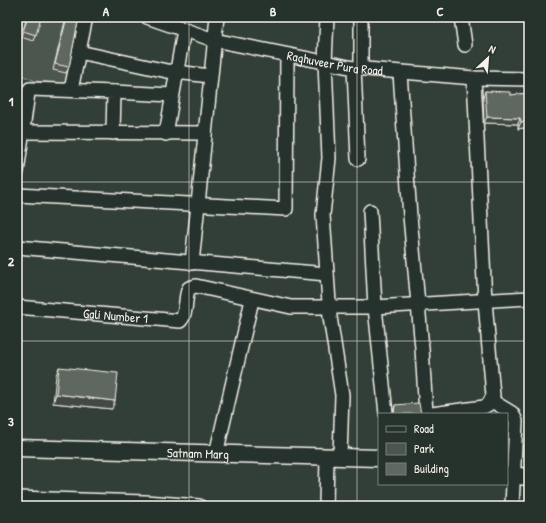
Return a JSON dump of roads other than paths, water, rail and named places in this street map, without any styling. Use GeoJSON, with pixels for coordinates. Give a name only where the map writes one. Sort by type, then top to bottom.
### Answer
{"type":"FeatureCollection","features":[{"type":"Feature","properties":{"kind":"street"},"geometry":{"type":"LineString","coordinates":[[71,90],[86,17]]}},
{"type":"Feature","properties":{"kind":"street","name":"Raghuveer Pura Road"},"geometry":{"type":"LineString","coordinates":[[148,17],[214,40],[358,68],[474,78],[529,79]]}},
{"type":"Feature","properties":{"kind":"street"},"geometry":{"type":"LineString","coordinates":[[192,263],[217,17]]}},
{"type":"Feature","properties":{"kind":"street"},"geometry":{"type":"LineString","coordinates":[[326,506],[342,395],[329,308],[323,215],[329,158],[325,62],[327,17]]}},
{"type":"Feature","properties":{"kind":"street"},"geometry":{"type":"LineString","coordinates":[[358,159],[358,68],[361,17]]}},
{"type":"Feature","properties":{"kind":"street"},"geometry":{"type":"LineString","coordinates":[[461,17],[465,45]]}},
{"type":"Feature","properties":{"kind":"street"},"geometry":{"type":"LineString","coordinates":[[166,134],[184,30]]}},
{"type":"Feature","properties":{"kind":"street"},"geometry":{"type":"LineString","coordinates":[[79,52],[177,72],[210,76]]}},
{"type":"Feature","properties":{"kind":"street"},"geometry":{"type":"LineString","coordinates":[[17,195],[286,209],[287,55]]}},
{"type":"Feature","properties":{"kind":"street"},"geometry":{"type":"LineString","coordinates":[[400,72],[426,413]]}},
{"type":"Feature","properties":{"kind":"street"},"geometry":{"type":"LineString","coordinates":[[438,413],[484,406],[492,401],[493,396],[485,301],[474,78]]}},
{"type":"Feature","properties":{"kind":"street"},"geometry":{"type":"LineString","coordinates":[[17,172],[29,90],[71,90],[172,95]]}},
{"type":"Feature","properties":{"kind":"street"},"geometry":{"type":"LineString","coordinates":[[113,133],[114,92]]}},
{"type":"Feature","properties":{"kind":"street"},"geometry":{"type":"LineString","coordinates":[[23,132],[166,134],[205,133]]}},
{"type":"Feature","properties":{"kind":"street"},"geometry":{"type":"LineString","coordinates":[[370,211],[375,307],[386,413]]}},
{"type":"Feature","properties":{"kind":"street"},"geometry":{"type":"LineString","coordinates":[[17,247],[327,274]]}},
{"type":"Feature","properties":{"kind":"street","name":"Gali Number 1"},"geometry":{"type":"LineString","coordinates":[[17,308],[180,320],[184,314],[186,293],[189,288],[196,286],[252,300]]}},
{"type":"Feature","properties":{"kind":"street"},"geometry":{"type":"LineString","coordinates":[[216,454],[252,300],[291,307],[329,308],[418,305],[529,298]]}},
{"type":"Feature","properties":{"kind":"street"},"geometry":{"type":"LineString","coordinates":[[492,401],[512,414],[516,421],[517,476],[512,506]]}},
{"type":"Feature","properties":{"kind":"street","name":"Satnam Marg"},"geometry":{"type":"LineString","coordinates":[[17,448],[378,458]]}},
{"type":"Feature","properties":{"kind":"street"},"geometry":{"type":"LineString","coordinates":[[17,498],[145,502],[199,506]]}}]}
